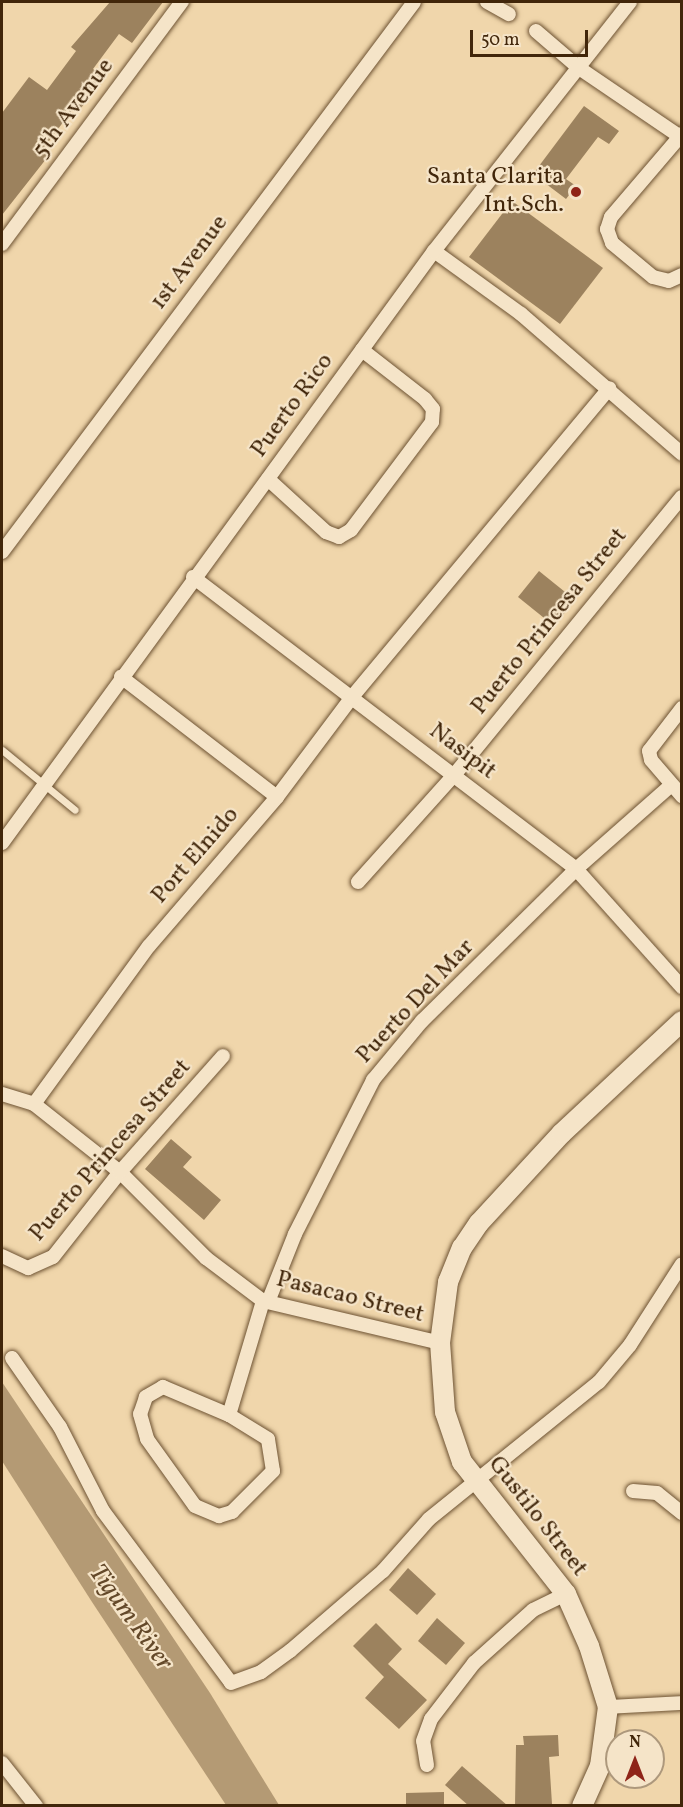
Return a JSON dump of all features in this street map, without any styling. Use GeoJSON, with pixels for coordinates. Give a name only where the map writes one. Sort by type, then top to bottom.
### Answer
{"type":"FeatureCollection","features":[{"type":"Feature","properties":{"kind":"street","name":"5th Avenue"},"geometry":{"type":"LineString","coordinates":[[2,244],[182,2]]}},
{"type":"Feature","properties":{"kind":"street","name":"1st Avenue"},"geometry":{"type":"LineString","coordinates":[[2,552],[414,2]]}},
{"type":"Feature","properties":{"kind":"street"},"geometry":{"type":"LineString","coordinates":[[487,2],[509,14]]}},
{"type":"Feature","properties":{"kind":"street","name":"Puerto Rico"},"geometry":{"type":"LineString","coordinates":[[2,843],[42,784],[434,251],[630,2]]}},
{"type":"Feature","properties":{"kind":"street"},"geometry":{"type":"LineString","coordinates":[[536,32],[579,68],[681,136],[611,217],[607,230],[612,243],[653,277],[669,281],[681,275]]}},
{"type":"Feature","properties":{"kind":"street"},"geometry":{"type":"LineString","coordinates":[[434,251],[521,315],[609,388],[681,454]]}},
{"type":"Feature","properties":{"kind":"street"},"geometry":{"type":"LineString","coordinates":[[268,478],[326,532],[339,537],[351,530],[432,422],[433,409],[425,399],[362,350]]}},
{"type":"Feature","properties":{"kind":"street"},"geometry":{"type":"LineString","coordinates":[[277,797],[352,697],[609,388]]}},
{"type":"Feature","properties":{"kind":"street","name":"Puerto Princesa Street"},"geometry":{"type":"LineString","coordinates":[[358,882],[455,774],[681,497]]}},
{"type":"Feature","properties":{"kind":"street","name":"Nasipit"},"geometry":{"type":"LineString","coordinates":[[194,577],[455,774],[576,869],[681,987]]}},
{"type":"Feature","properties":{"kind":"street","name":"Port Elnido"},"geometry":{"type":"LineString","coordinates":[[34,1104],[149,946],[277,797],[121,677]]}},
{"type":"Feature","properties":{"kind":"street"},"geometry":{"type":"LineString","coordinates":[[681,708],[649,751],[670,786],[681,796]]}},
{"type":"Feature","properties":{"kind":"street","name":"Puerto Del Mar"},"geometry":{"type":"LineString","coordinates":[[229,1415],[266,1302],[295,1234],[373,1080],[422,1021],[576,869],[670,786]]}},
{"type":"Feature","properties":{"kind":"street","name":"Gustilo Street"},"geometry":{"type":"LineString","coordinates":[[584,1805],[600,1766],[608,1707],[589,1646],[566,1594],[474,1481],[445,1412],[440,1343],[448,1282],[462,1248],[479,1223],[546,1150],[681,1021]]}},
{"type":"Feature","properties":{"kind":"street","name":"Puerto Princesa Street"},"geometry":{"type":"LineString","coordinates":[[2,1256],[28,1268],[53,1257],[120,1172],[223,1056]]}},
{"type":"Feature","properties":{"kind":"street"},"geometry":{"type":"LineString","coordinates":[[2,1094],[34,1104],[120,1172]]}},
{"type":"Feature","properties":{"kind":"street","name":"Pasacao Street"},"geometry":{"type":"LineString","coordinates":[[120,1172],[206,1258],[266,1302],[440,1343]]}},
{"type":"Feature","properties":{"kind":"street"},"geometry":{"type":"LineString","coordinates":[[12,1358],[60,1427],[103,1511],[231,1683],[261,1671],[290,1651],[383,1571],[429,1520],[474,1481],[503,1464],[599,1382],[630,1345],[681,1264]]}},
{"type":"Feature","properties":{"kind":"street"},"geometry":{"type":"LineString","coordinates":[[163,1387],[229,1415],[268,1439],[273,1471],[232,1512],[219,1516],[195,1506],[147,1439],[140,1414],[146,1397],[163,1387]]}},
{"type":"Feature","properties":{"kind":"street"},"geometry":{"type":"LineString","coordinates":[[633,1491],[657,1493],[681,1513]]}},
{"type":"Feature","properties":{"kind":"street"},"geometry":{"type":"LineString","coordinates":[[427,1765],[423,1741],[431,1719],[474,1663],[527,1616],[566,1594]]}},
{"type":"Feature","properties":{"kind":"street"},"geometry":{"type":"LineString","coordinates":[[608,1707],[681,1703]]}},
{"type":"Feature","properties":{"kind":"street"},"geometry":{"type":"LineString","coordinates":[[2,1762],[36,1806]]}},
{"type":"Feature","properties":{"kind":"lane"},"geometry":{"type":"LineString","coordinates":[[2,750],[75,810]]}},
{"type":"Feature","properties":{"kind":"water","name":"Tigum River"},"geometry":{"type":"Polygon","coordinates":[[[2,1382],[210,1693],[279,1805],[226,1805],[92,1602],[2,1461],[2,1382]]]}},
{"type":"Feature","properties":{"kind":"building"},"geometry":{"type":"Polygon","coordinates":[[[110,2],[163,2],[132,43],[119,34],[93,69],[105,77],[81,108],[76,105],[43,149],[50,154],[2,215],[2,113],[29,77],[47,90],[76,51],[71,47],[110,2]]]}},
{"type":"Feature","properties":{"kind":"building"},"geometry":{"type":"Polygon","coordinates":[[[584,106],[619,131],[609,144],[598,137],[566,179],[576,186],[566,199],[533,174],[584,106]]]}},
{"type":"Feature","properties":{"kind":"building"},"geometry":{"type":"Polygon","coordinates":[[[512,201],[603,268],[560,324],[469,257],[512,201]]]}},
{"type":"Feature","properties":{"kind":"building"},"geometry":{"type":"Polygon","coordinates":[[[539,571],[575,600],[554,626],[518,597],[539,571]]]}},
{"type":"Feature","properties":{"kind":"building"},"geometry":{"type":"Polygon","coordinates":[[[171,1139],[192,1157],[183,1167],[221,1200],[204,1220],[145,1169],[171,1139]]]}},
{"type":"Feature","properties":{"kind":"building"},"geometry":{"type":"Polygon","coordinates":[[[408,1568],[436,1594],[417,1615],[389,1590],[408,1568]]]}},
{"type":"Feature","properties":{"kind":"building"},"geometry":{"type":"Polygon","coordinates":[[[437,1618],[465,1643],[446,1665],[418,1641],[437,1618]]]}},
{"type":"Feature","properties":{"kind":"building"},"geometry":{"type":"Polygon","coordinates":[[[376,1623],[402,1649],[388,1664],[427,1700],[399,1729],[365,1698],[384,1677],[353,1646],[376,1623]]]}},
{"type":"Feature","properties":{"kind":"building"},"geometry":{"type":"Polygon","coordinates":[[[558,1735],[559,1756],[549,1757],[552,1804],[515,1806],[516,1745],[524,1745],[523,1736],[558,1735]]]}},
{"type":"Feature","properties":{"kind":"building"},"geometry":{"type":"Polygon","coordinates":[[[462,1766],[508,1806],[469,1806],[445,1785],[462,1766]]]}},
{"type":"Feature","properties":{"kind":"building"},"geometry":{"type":"Polygon","coordinates":[[[444,1792],[444,1806],[406,1806],[406,1793],[444,1792]]]}},
{"type":"Feature","properties":{"kind":"place","name":"Santa Clarita Int.Sch."},"geometry":{"type":"Point","coordinates":[576,192]}}]}
